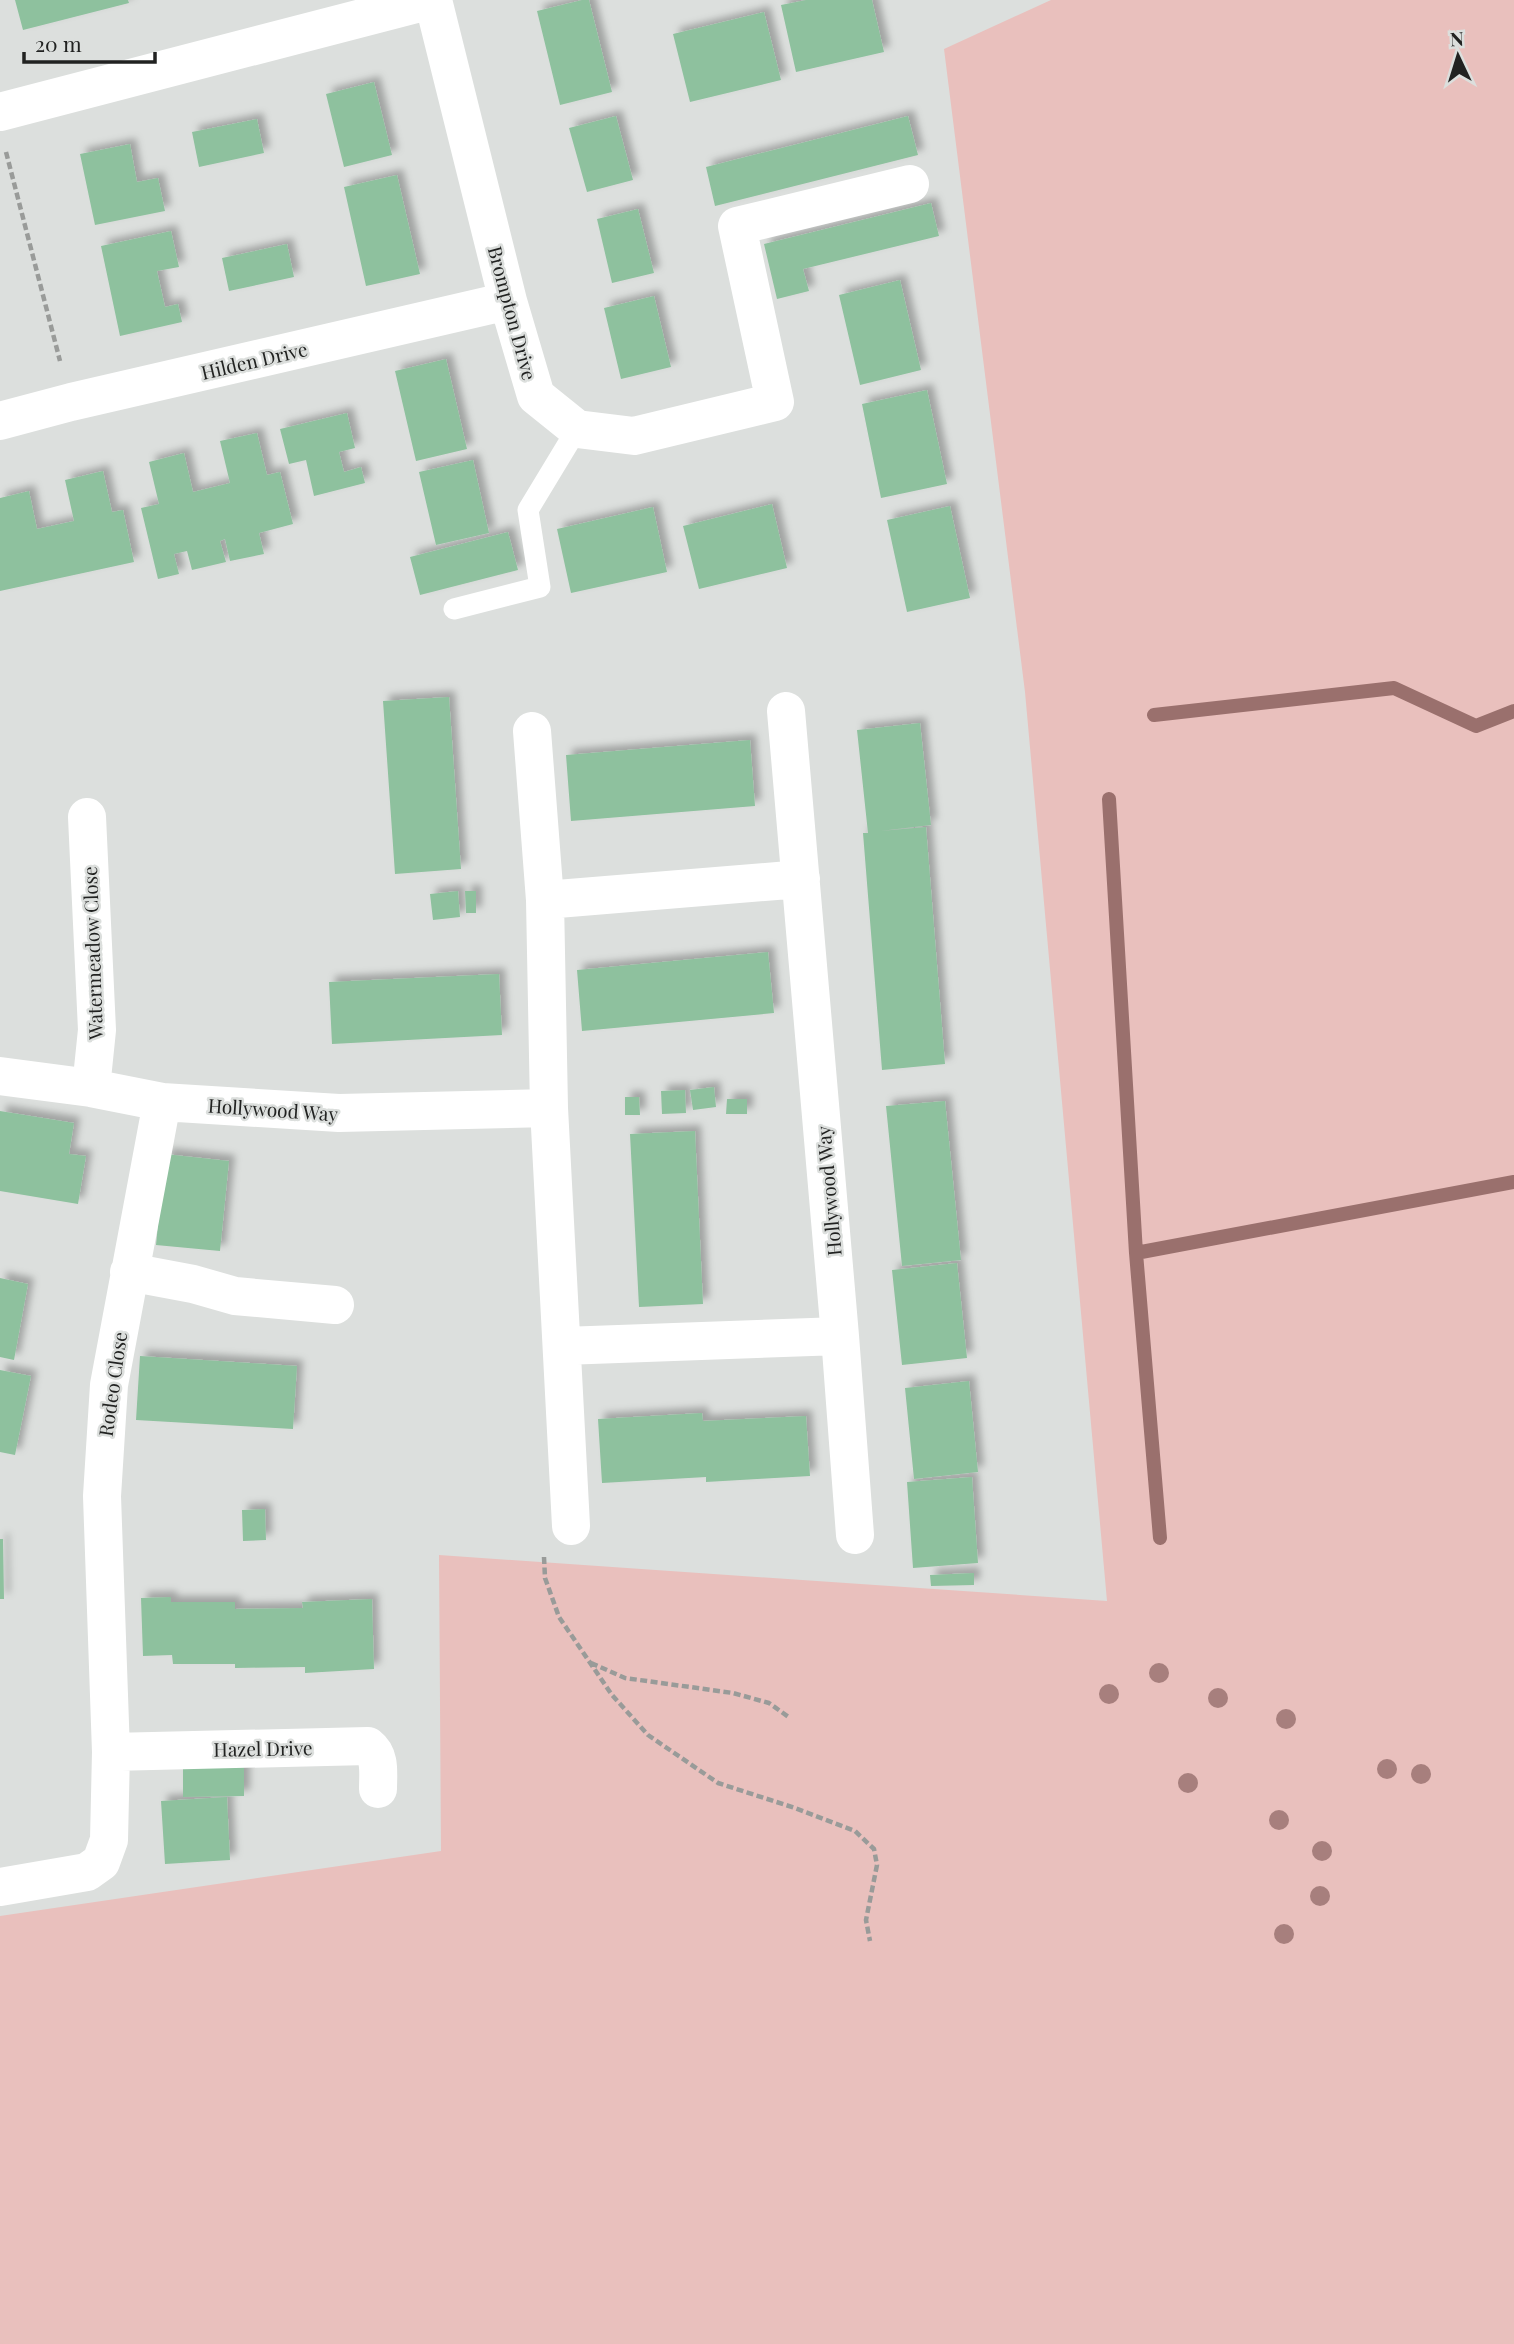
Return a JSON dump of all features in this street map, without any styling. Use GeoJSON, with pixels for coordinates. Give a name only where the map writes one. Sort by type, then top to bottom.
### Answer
{"type":"FeatureCollection","features":[{"type":"Feature","properties":{"kind":"street"},"geometry":{"type":"LineString","coordinates":[[2,127],[432,0]]}},
{"type":"Feature","properties":{"kind":"street","name":"Brompton Drive"},"geometry":{"type":"LineString","coordinates":[[432,0],[508,301],[536,396],[578,429]]}},
{"type":"Feature","properties":{"kind":"street"},"geometry":{"type":"LineString","coordinates":[[578,429],[634,436],[775,402],[737,226],[911,184]]}},
{"type":"Feature","properties":{"kind":"street","name":"Hilden Drive"},"geometry":{"type":"LineString","coordinates":[[0,421],[71,402],[508,301]]}},
{"type":"Feature","properties":{"kind":"street","name":"Hollywood Way"},"geometry":{"type":"LineString","coordinates":[[786,711],[855,1535]]}},
{"type":"Feature","properties":{"kind":"street"},"geometry":{"type":"LineString","coordinates":[[532,731],[545,900],[549,1108],[571,1526]]}},
{"type":"Feature","properties":{"kind":"street","name":"Watermeadow Close"},"geometry":{"type":"LineString","coordinates":[[87,817],[97,1030],[90,1088]]}},
{"type":"Feature","properties":{"kind":"street"},"geometry":{"type":"LineString","coordinates":[[545,900],[800,879]]}},
{"type":"Feature","properties":{"kind":"street","name":"Hollywood Way"},"geometry":{"type":"LineString","coordinates":[[0,1076],[162,1101],[339,1114],[549,1108]]}},
{"type":"Feature","properties":{"kind":"street","name":"Rodeo Close"},"geometry":{"type":"LineString","coordinates":[[111,1752],[102,1496],[104,1424],[108,1385],[162,1101]]}},
{"type":"Feature","properties":{"kind":"street"},"geometry":{"type":"LineString","coordinates":[[129,1272],[193,1284],[235,1296],[335,1305]]}},
{"type":"Feature","properties":{"kind":"street"},"geometry":{"type":"LineString","coordinates":[[563,1346],[840,1336]]}},
{"type":"Feature","properties":{"kind":"street","name":"Hazel Drive"},"geometry":{"type":"LineString","coordinates":[[111,1752],[368,1746],[377,1758],[379,1789]]}},
{"type":"Feature","properties":{"kind":"street"},"geometry":{"type":"LineString","coordinates":[[0,1887],[77,1875],[101,1862],[109,1840],[111,1752]]}},
{"type":"Feature","properties":{"kind":"lane"},"geometry":{"type":"LineString","coordinates":[[454,609],[540,587],[528,510],[578,429]]}},
{"type":"Feature","properties":{"kind":"path"},"geometry":{"type":"LineString","coordinates":[[2,127],[71,402]]}},
{"type":"Feature","properties":{"kind":"path"},"geometry":{"type":"LineString","coordinates":[[544,1552],[545,1578],[559,1617],[612,1695],[648,1735],[718,1783],[855,1831],[874,1849],[877,1865],[866,1920],[870,1941]]}},
{"type":"Feature","properties":{"kind":"path"},"geometry":{"type":"LineString","coordinates":[[591,1663],[625,1678],[733,1693],[769,1703],[790,1718]]}},
{"type":"Feature","properties":{"kind":"shaded area"},"geometry":{"type":"Polygon","coordinates":[[[1051,0],[1514,0],[1514,2344],[0,2344],[0,1916],[441,1851],[439,1555],[1107,1601],[1025,692],[944,49],[1051,0]]]}},
{"type":"Feature","properties":{"kind":"building"},"geometry":{"type":"Polygon","coordinates":[[[15,0],[128,0],[129,3],[23,30],[15,0]]]}},
{"type":"Feature","properties":{"kind":"building"},"geometry":{"type":"Polygon","coordinates":[[[589,0],[612,92],[560,105],[537,11],[589,0]]]}},
{"type":"Feature","properties":{"kind":"building"},"geometry":{"type":"Polygon","coordinates":[[[806,0],[872,0],[884,52],[796,72],[781,5],[806,0]]]}},
{"type":"Feature","properties":{"kind":"building"},"geometry":{"type":"Polygon","coordinates":[[[764,12],[781,80],[690,102],[673,34],[764,12]]]}},
{"type":"Feature","properties":{"kind":"building"},"geometry":{"type":"Polygon","coordinates":[[[374,82],[392,155],[344,167],[326,94],[374,82]]]}},
{"type":"Feature","properties":{"kind":"building"},"geometry":{"type":"Polygon","coordinates":[[[616,116],[633,180],[587,192],[569,128],[616,116]]]}},
{"type":"Feature","properties":{"kind":"building"},"geometry":{"type":"Polygon","coordinates":[[[908,116],[918,155],[715,206],[706,167],[908,116]]]}},
{"type":"Feature","properties":{"kind":"building"},"geometry":{"type":"Polygon","coordinates":[[[257,119],[264,153],[199,167],[192,132],[257,119]]]}},
{"type":"Feature","properties":{"kind":"building"},"geometry":{"type":"Polygon","coordinates":[[[130,144],[137,182],[158,178],[165,211],[95,225],[80,154],[130,144]]]}},
{"type":"Feature","properties":{"kind":"building"},"geometry":{"type":"Polygon","coordinates":[[[397,175],[420,274],[366,286],[344,187],[397,175]]]}},
{"type":"Feature","properties":{"kind":"building"},"geometry":{"type":"Polygon","coordinates":[[[931,203],[939,236],[803,269],[809,291],[777,299],[764,244],[931,203]]]}},
{"type":"Feature","properties":{"kind":"building"},"geometry":{"type":"Polygon","coordinates":[[[638,209],[654,273],[612,283],[597,219],[638,209]]]}},
{"type":"Feature","properties":{"kind":"building"},"geometry":{"type":"Polygon","coordinates":[[[171,231],[179,267],[157,271],[165,307],[178,304],[182,322],[120,336],[101,246],[171,231]]]}},
{"type":"Feature","properties":{"kind":"building"},"geometry":{"type":"Polygon","coordinates":[[[287,244],[294,277],[229,291],[222,258],[287,244]]]}},
{"type":"Feature","properties":{"kind":"building"},"geometry":{"type":"Polygon","coordinates":[[[900,280],[921,370],[860,385],[839,295],[900,280]]]}},
{"type":"Feature","properties":{"kind":"building"},"geometry":{"type":"Polygon","coordinates":[[[654,296],[671,367],[621,379],[604,308],[654,296]]]}},
{"type":"Feature","properties":{"kind":"building"},"geometry":{"type":"Polygon","coordinates":[[[446,359],[467,449],[416,461],[395,371],[446,359]]]}},
{"type":"Feature","properties":{"kind":"building"},"geometry":{"type":"Polygon","coordinates":[[[927,390],[947,484],[881,498],[862,404],[927,390]]]}},
{"type":"Feature","properties":{"kind":"building"},"geometry":{"type":"Polygon","coordinates":[[[347,413],[355,448],[339,452],[344,472],[361,467],[365,483],[314,496],[306,460],[289,464],[280,429],[347,413]]]}},
{"type":"Feature","properties":{"kind":"building"},"geometry":{"type":"Polygon","coordinates":[[[257,433],[267,475],[280,472],[293,524],[259,533],[264,554],[230,561],[225,539],[220,541],[226,562],[192,570],[187,551],[174,554],[179,574],[158,579],[141,508],[159,504],[149,462],[184,453],[193,492],[230,483],[220,441],[257,433]]]}},
{"type":"Feature","properties":{"kind":"building"},"geometry":{"type":"Polygon","coordinates":[[[473,460],[489,533],[436,545],[419,472],[473,460]]]}},
{"type":"Feature","properties":{"kind":"building"},"geometry":{"type":"Polygon","coordinates":[[[103,471],[112,512],[123,510],[134,562],[0,591],[0,498],[29,491],[37,529],[74,521],[65,480],[103,471]]]}},
{"type":"Feature","properties":{"kind":"building"},"geometry":{"type":"Polygon","coordinates":[[[772,504],[787,568],[699,589],[683,526],[772,504]]]}},
{"type":"Feature","properties":{"kind":"building"},"geometry":{"type":"Polygon","coordinates":[[[950,506],[970,598],[907,612],[887,520],[950,506]]]}},
{"type":"Feature","properties":{"kind":"building"},"geometry":{"type":"Polygon","coordinates":[[[653,507],[667,572],[571,593],[557,529],[653,507]]]}},
{"type":"Feature","properties":{"kind":"building"},"geometry":{"type":"Polygon","coordinates":[[[508,532],[518,570],[420,595],[410,557],[508,532]]]}},
{"type":"Feature","properties":{"kind":"building"},"geometry":{"type":"Polygon","coordinates":[[[449,697],[461,869],[395,874],[383,701],[449,697]]]}},
{"type":"Feature","properties":{"kind":"building"},"geometry":{"type":"Polygon","coordinates":[[[920,723],[931,825],[880,831],[926,827],[945,1064],[882,1070],[863,833],[868,833],[857,730],[920,723]]]}},
{"type":"Feature","properties":{"kind":"building"},"geometry":{"type":"Polygon","coordinates":[[[750,740],[755,806],[571,821],[566,755],[750,740]]]}},
{"type":"Feature","properties":{"kind":"building"},"geometry":{"type":"Polygon","coordinates":[[[458,891],[460,917],[433,920],[430,894],[458,891]]]}},
{"type":"Feature","properties":{"kind":"building"},"geometry":{"type":"Polygon","coordinates":[[[465,891],[476,891],[476,913],[466,913],[465,891]]]}},
{"type":"Feature","properties":{"kind":"building"},"geometry":{"type":"Polygon","coordinates":[[[768,952],[774,1013],[582,1031],[577,970],[768,952]]]}},
{"type":"Feature","properties":{"kind":"building"},"geometry":{"type":"Polygon","coordinates":[[[499,974],[502,1035],[332,1044],[329,982],[499,974]]]}},
{"type":"Feature","properties":{"kind":"building"},"geometry":{"type":"Polygon","coordinates":[[[714,1087],[716,1107],[693,1110],[690,1090],[714,1087]]]}},
{"type":"Feature","properties":{"kind":"building"},"geometry":{"type":"Polygon","coordinates":[[[685,1090],[686,1113],[662,1114],[661,1091],[685,1090]]]}},
{"type":"Feature","properties":{"kind":"building"},"geometry":{"type":"Polygon","coordinates":[[[625,1097],[639,1097],[640,1115],[625,1115],[625,1097]]]}},
{"type":"Feature","properties":{"kind":"building"},"geometry":{"type":"Polygon","coordinates":[[[727,1099],[747,1099],[747,1114],[726,1114],[727,1099]]]}},
{"type":"Feature","properties":{"kind":"building"},"geometry":{"type":"Polygon","coordinates":[[[945,1101],[961,1260],[902,1266],[886,1106],[945,1101]]]}},
{"type":"Feature","properties":{"kind":"building"},"geometry":{"type":"Polygon","coordinates":[[[0,1111],[74,1123],[69,1154],[86,1156],[78,1204],[0,1191],[0,1111]]]}},
{"type":"Feature","properties":{"kind":"building"},"geometry":{"type":"Polygon","coordinates":[[[695,1131],[703,1304],[639,1307],[630,1134],[695,1131]]]}},
{"type":"Feature","properties":{"kind":"building"},"geometry":{"type":"Polygon","coordinates":[[[165,1154],[229,1161],[220,1251],[156,1245],[165,1154]]]}},
{"type":"Feature","properties":{"kind":"building"},"geometry":{"type":"Polygon","coordinates":[[[957,1263],[967,1358],[902,1365],[892,1270],[957,1263]]]}},
{"type":"Feature","properties":{"kind":"building"},"geometry":{"type":"Polygon","coordinates":[[[0,1278],[28,1284],[14,1360],[0,1357],[0,1278]]]}},
{"type":"Feature","properties":{"kind":"building"},"geometry":{"type":"Polygon","coordinates":[[[140,1356],[297,1366],[293,1429],[136,1420],[140,1356]]]}},
{"type":"Feature","properties":{"kind":"building"},"geometry":{"type":"Polygon","coordinates":[[[0,1370],[31,1376],[15,1455],[0,1452],[0,1370]]]}},
{"type":"Feature","properties":{"kind":"building"},"geometry":{"type":"Polygon","coordinates":[[[969,1381],[978,1472],[914,1479],[905,1388],[969,1381]]]}},
{"type":"Feature","properties":{"kind":"building"},"geometry":{"type":"Polygon","coordinates":[[[702,1413],[703,1421],[806,1416],[810,1476],[706,1482],[706,1477],[602,1483],[598,1419],[702,1413]]]}},
{"type":"Feature","properties":{"kind":"building"},"geometry":{"type":"Polygon","coordinates":[[[972,1477],[978,1563],[913,1568],[907,1482],[972,1477]]]}},
{"type":"Feature","properties":{"kind":"building"},"geometry":{"type":"Polygon","coordinates":[[[265,1509],[266,1540],[243,1541],[242,1510],[265,1509]]]}},
{"type":"Feature","properties":{"kind":"building"},"geometry":{"type":"Polygon","coordinates":[[[0,1539],[3,1539],[4,1599],[0,1599],[0,1539]]]}},
{"type":"Feature","properties":{"kind":"building"},"geometry":{"type":"Polygon","coordinates":[[[974,1573],[974,1585],[931,1586],[930,1575],[974,1573]]]}},
{"type":"Feature","properties":{"kind":"building"},"geometry":{"type":"Polygon","coordinates":[[[171,1597],[171,1602],[235,1602],[235,1609],[303,1608],[302,1602],[372,1599],[374,1669],[305,1673],[305,1667],[235,1668],[235,1664],[173,1664],[172,1655],[143,1656],[141,1598],[171,1597]]]}},
{"type":"Feature","properties":{"kind":"building"},"geometry":{"type":"Polygon","coordinates":[[[244,1767],[244,1796],[183,1797],[183,1768],[244,1767]]]}},
{"type":"Feature","properties":{"kind":"building"},"geometry":{"type":"Polygon","coordinates":[[[227,1797],[230,1860],[165,1864],[161,1801],[227,1797]]]}},
{"type":"Feature","properties":{"kind":"waterway"},"geometry":{"type":"LineString","coordinates":[[1154,715],[1394,688],[1476,726],[1514,711]]}},
{"type":"Feature","properties":{"kind":"waterway"},"geometry":{"type":"LineString","coordinates":[[1109,799],[1136,1253],[1160,1538]]}},
{"type":"Feature","properties":{"kind":"waterway"},"geometry":{"type":"LineString","coordinates":[[1136,1253],[1514,1182]]}}]}
